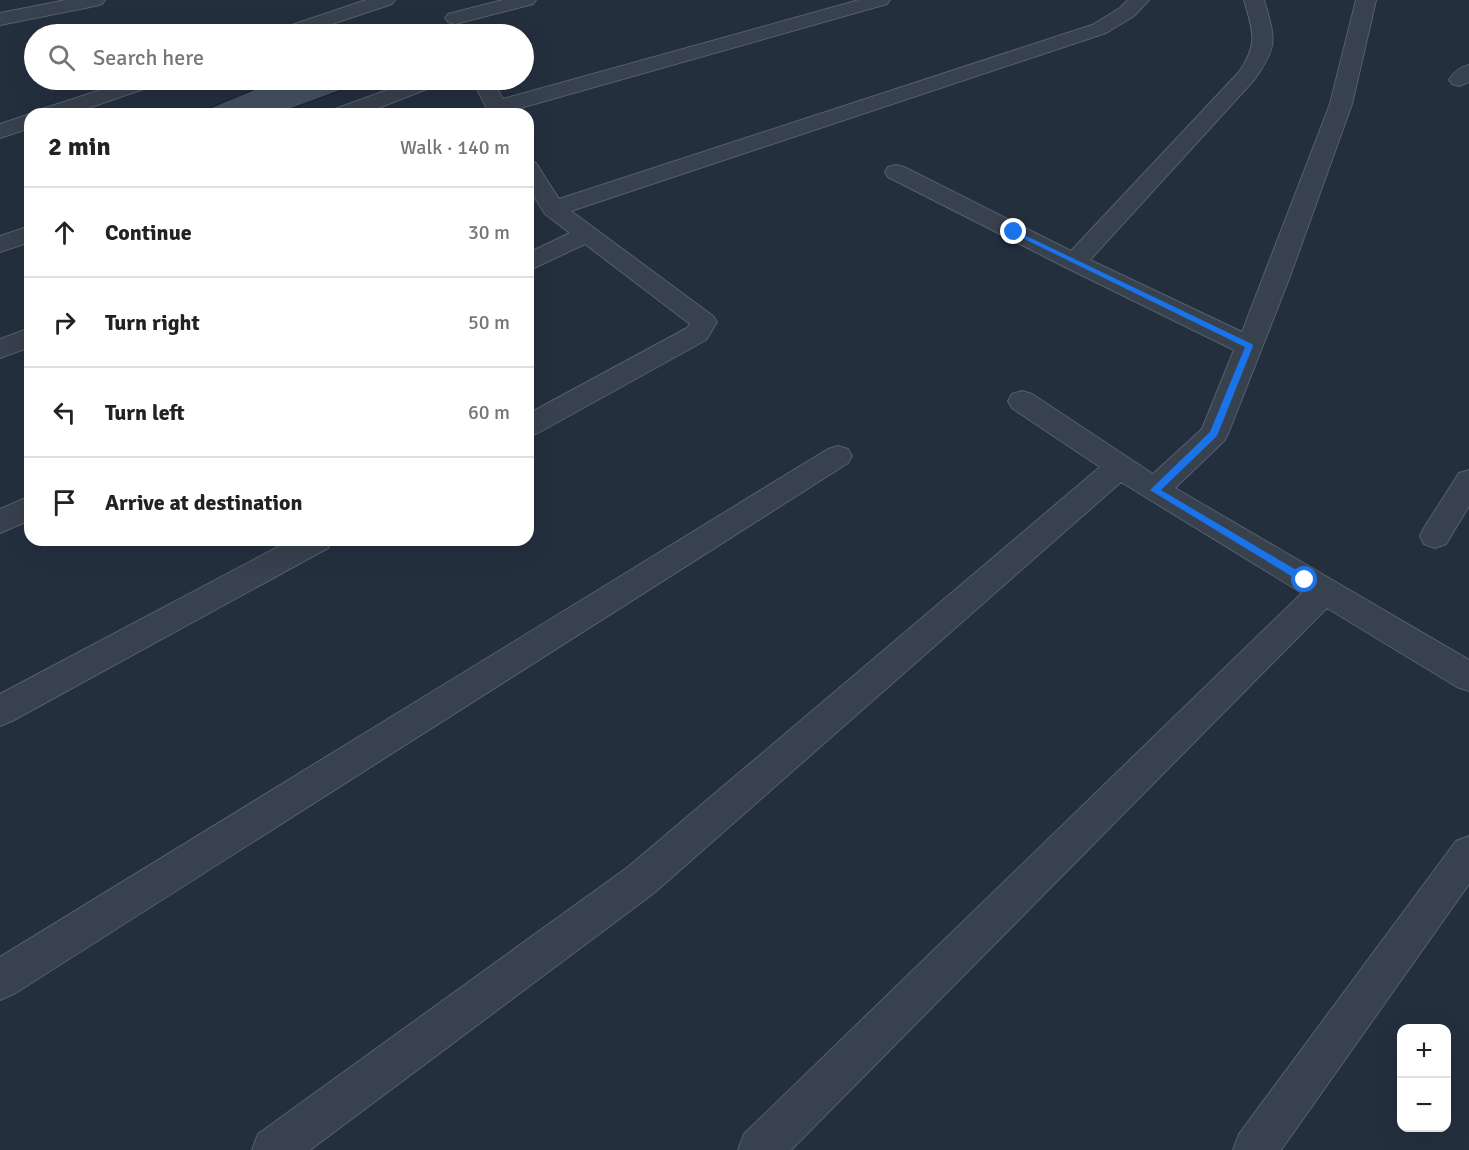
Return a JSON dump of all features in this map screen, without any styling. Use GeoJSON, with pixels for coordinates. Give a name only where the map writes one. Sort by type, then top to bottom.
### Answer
{"type":"FeatureCollection","features":[{"type":"Feature","properties":{"kind":"street"},"geometry":{"type":"LineString","coordinates":[[0,19],[95,0]]}},
{"type":"Feature","properties":{"kind":"street"},"geometry":{"type":"LineString","coordinates":[[314,24],[386,0]]}},
{"type":"Feature","properties":{"kind":"street"},"geometry":{"type":"LineString","coordinates":[[446,0],[458,24]]}},
{"type":"Feature","properties":{"kind":"street"},"geometry":{"type":"LineString","coordinates":[[464,24],[526,0]]}},
{"type":"Feature","properties":{"kind":"street"},"geometry":{"type":"LineString","coordinates":[[507,108],[880,0]]}},
{"type":"Feature","properties":{"kind":"street"},"geometry":{"type":"LineString","coordinates":[[554,209],[1099,29],[1127,12],[1139,0]]}},
{"type":"Feature","properties":{"kind":"street"},"geometry":{"type":"LineString","coordinates":[[1074,262],[1239,84],[1257,61],[1266,37],[1254,0]]}},
{"type":"Feature","properties":{"kind":"street"},"geometry":{"type":"LineString","coordinates":[[1155,490],[1214,434],[1341,104],[1366,0]]}},
{"type":"Feature","properties":{"kind":"street"},"geometry":{"type":"LineString","coordinates":[[68,108],[122,90]]}},
{"type":"Feature","properties":{"kind":"street"},"geometry":{"type":"LineString","coordinates":[[358,108],[406,90]]}},
{"type":"Feature","properties":{"kind":"street"},"geometry":{"type":"LineString","coordinates":[[488,90],[499,108]]}},
{"type":"Feature","properties":{"kind":"street"},"geometry":{"type":"LineString","coordinates":[[0,131],[24,123]]}},
{"type":"Feature","properties":{"kind":"street"},"geometry":{"type":"LineString","coordinates":[[896,172],[1074,262],[1249,346]]}},
{"type":"Feature","properties":{"kind":"street"},"geometry":{"type":"LineString","coordinates":[[534,177],[554,209],[585,235],[704,322],[697,334],[534,423]]}},
{"type":"Feature","properties":{"kind":"street"},"geometry":{"type":"LineString","coordinates":[[0,245],[24,235]]}},
{"type":"Feature","properties":{"kind":"street"},"geometry":{"type":"LineString","coordinates":[[534,260],[585,235]]}},
{"type":"Feature","properties":{"kind":"street"},"geometry":{"type":"LineString","coordinates":[[0,349],[24,339]]}},
{"type":"Feature","properties":{"kind":"street"},"geometry":{"type":"LineString","coordinates":[[1022,401],[1155,490],[1469,677]]}},
{"type":"Feature","properties":{"kind":"street"},"geometry":{"type":"LineString","coordinates":[[0,980],[838,456]]}},
{"type":"Feature","properties":{"kind":"street"},"geometry":{"type":"LineString","coordinates":[[274,1150],[640,880],[1119,467]]}},
{"type":"Feature","properties":{"kind":"street"},"geometry":{"type":"LineString","coordinates":[[1435,536],[1469,481]]}},
{"type":"Feature","properties":{"kind":"street"},"geometry":{"type":"LineString","coordinates":[[0,522],[24,510]]}},
{"type":"Feature","properties":{"kind":"street"},"geometry":{"type":"LineString","coordinates":[[0,711],[305,546]]}},
{"type":"Feature","properties":{"kind":"street"},"geometry":{"type":"LineString","coordinates":[[760,1150],[1324,591]]}},
{"type":"Feature","properties":{"kind":"street"},"geometry":{"type":"LineString","coordinates":[[1255,1150],[1469,853]]}},
{"type":"Feature","properties":{"kind":"building"},"geometry":{"type":"Polygon","coordinates":[[[253,90],[342,90],[293,108],[209,108],[253,90]]]}},
{"type":"Feature","properties":{"kind":"route"},"geometry":{"type":"LineString","coordinates":[[1014,232],[1249,346],[1214,434],[1155,490],[1305,580]]}}]}
